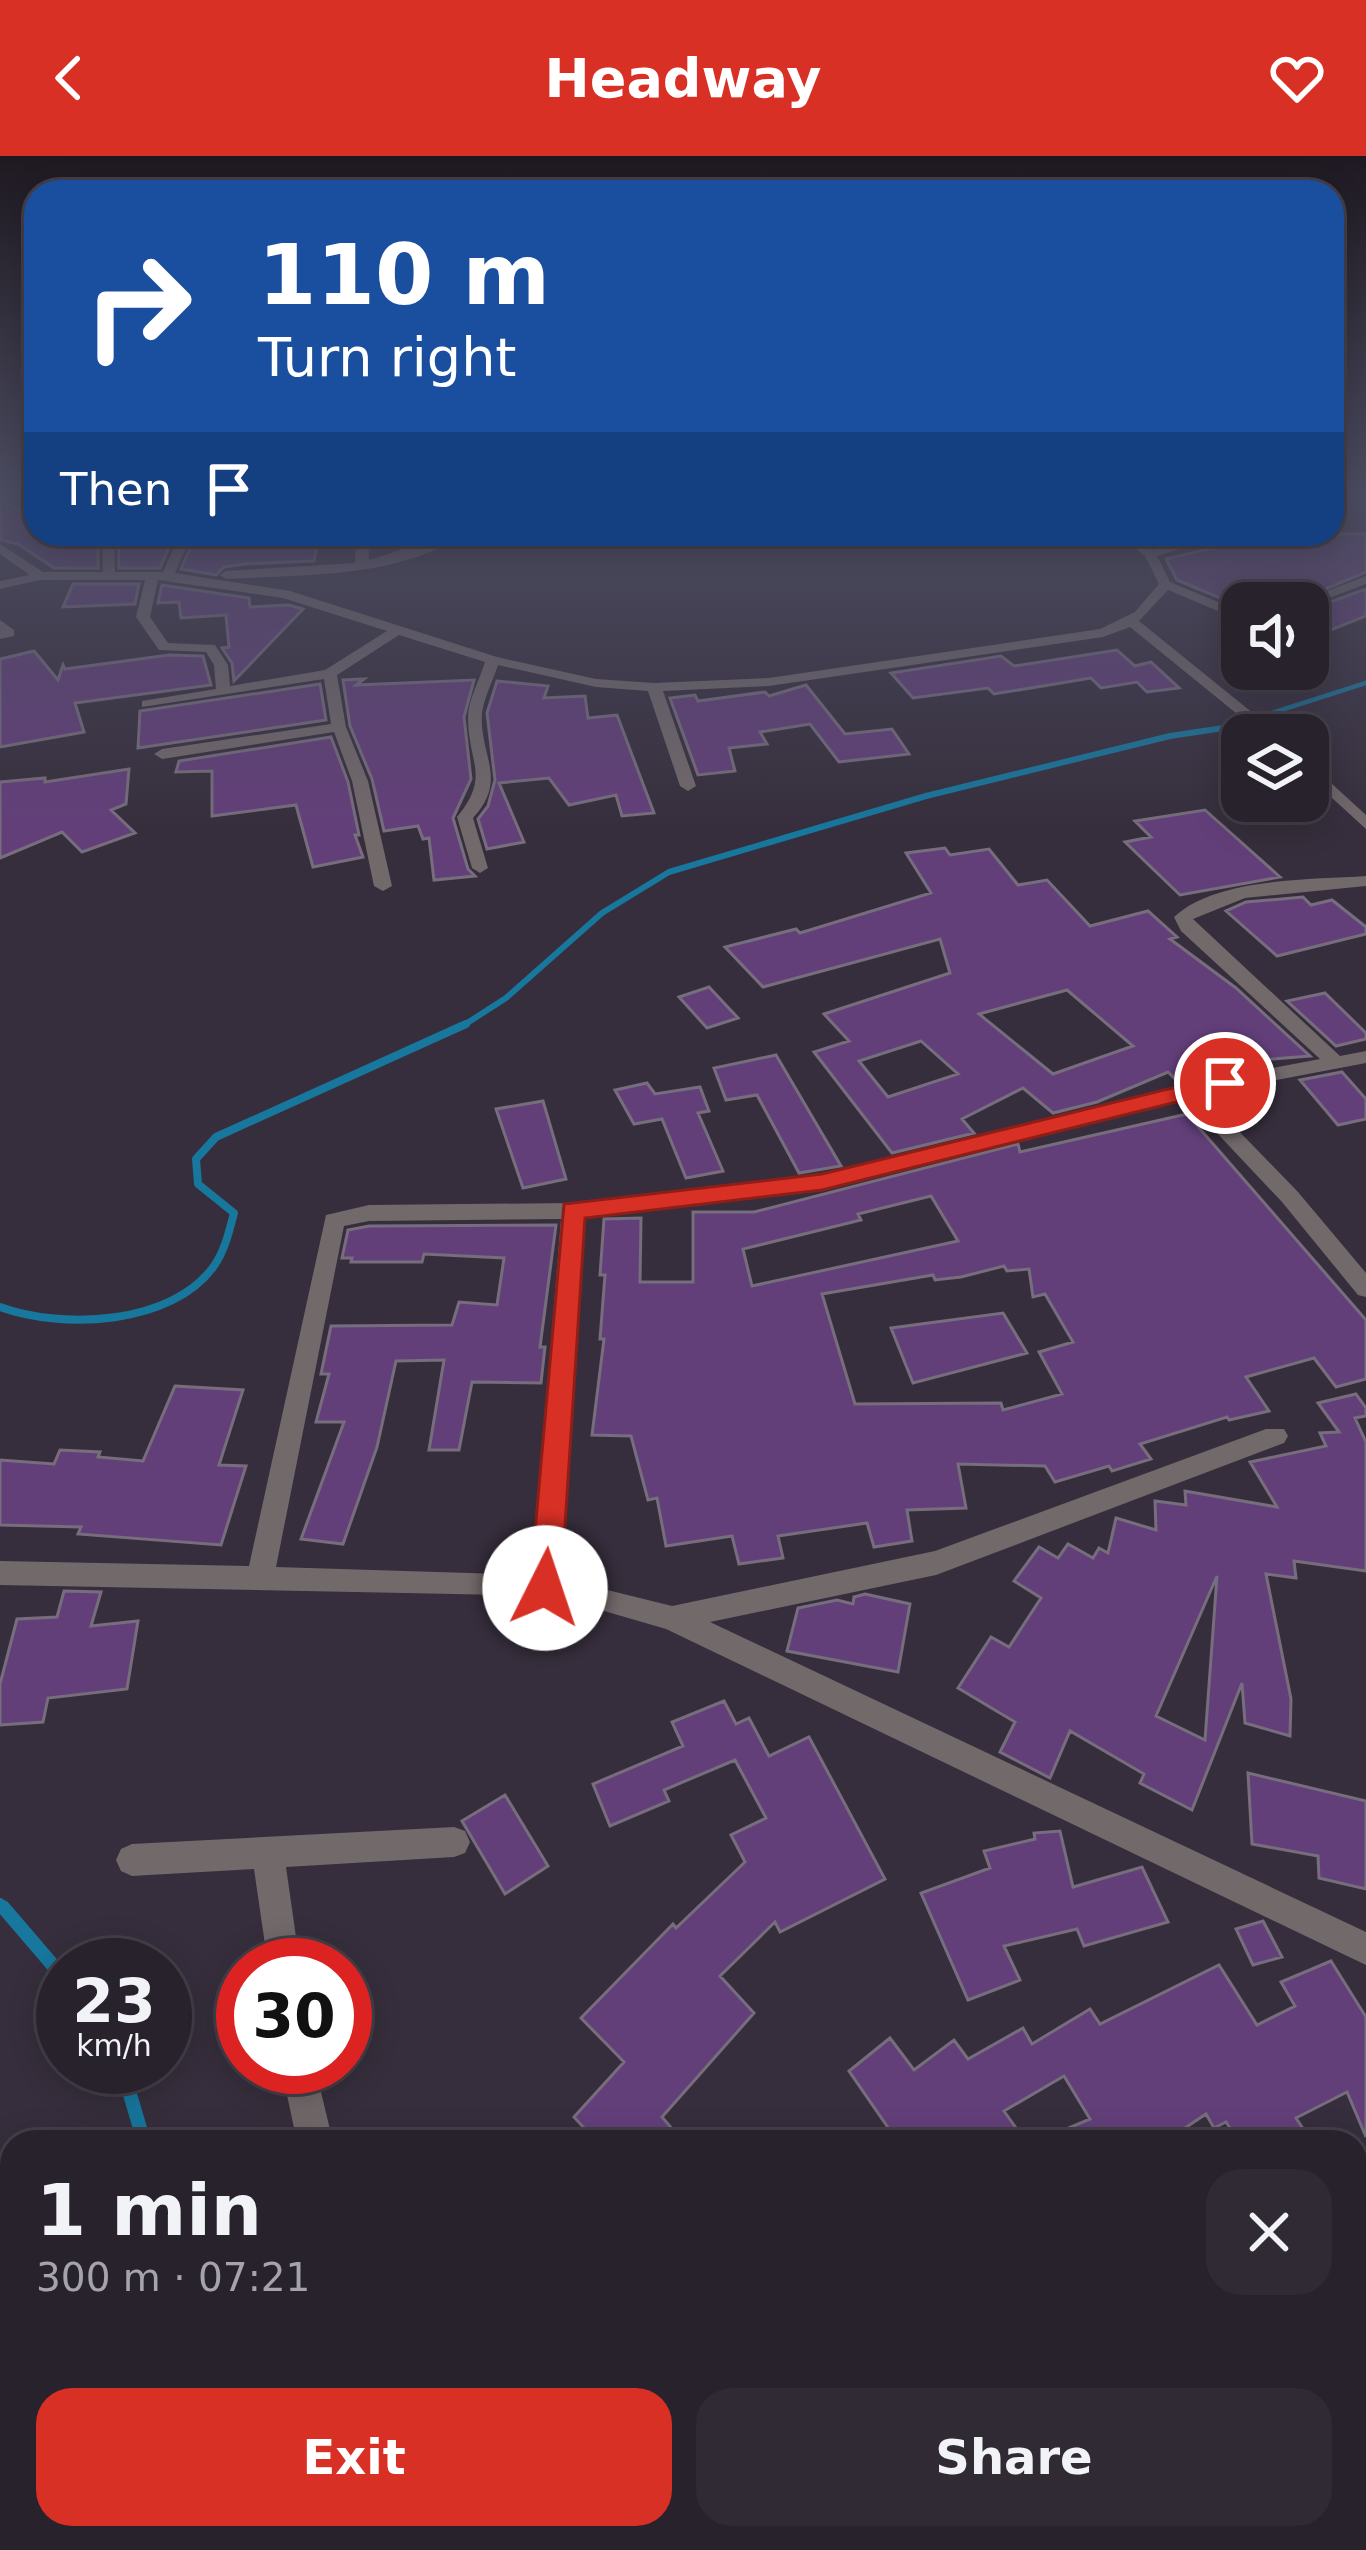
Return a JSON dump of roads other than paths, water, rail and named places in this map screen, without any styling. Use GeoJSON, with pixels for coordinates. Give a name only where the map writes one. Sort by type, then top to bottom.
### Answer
{"type":"FeatureCollection","features":[{"type":"Feature","properties":{"kind":"street"},"geometry":{"type":"LineString","coordinates":[[147,608],[143,616],[164,647],[210,648],[221,665],[223,689]]}},
{"type":"Feature","properties":{"kind":"street"},"geometry":{"type":"LineString","coordinates":[[334,608],[493,660],[596,683],[654,687],[769,682],[1085,636],[1133,623],[1150,608]]}},
{"type":"Feature","properties":{"kind":"street"},"geometry":{"type":"LineString","coordinates":[[1133,623],[1249,714]]}},
{"type":"Feature","properties":{"kind":"street"},"geometry":{"type":"LineString","coordinates":[[0,624],[9,633],[0,635]]}},
{"type":"Feature","properties":{"kind":"street"},"geometry":{"type":"LineString","coordinates":[[147,704],[330,673],[399,628]]}},
{"type":"Feature","properties":{"kind":"street"},"geometry":{"type":"LineString","coordinates":[[480,868],[466,817],[485,784],[475,712],[493,660]]}},
{"type":"Feature","properties":{"kind":"street"},"geometry":{"type":"LineString","coordinates":[[330,673],[339,727],[360,782],[383,886]]}},
{"type":"Feature","properties":{"kind":"street"},"geometry":{"type":"LineString","coordinates":[[654,687],[688,786]]}},
{"type":"Feature","properties":{"kind":"street"},"geometry":{"type":"LineString","coordinates":[[162,754],[339,727]]}},
{"type":"Feature","properties":{"kind":"street"},"geometry":{"type":"LineString","coordinates":[[1329,787],[1366,824]]}},
{"type":"Feature","properties":{"kind":"street"},"geometry":{"type":"LineString","coordinates":[[1335,1062],[1187,927],[1184,917],[1198,905],[1234,896],[1366,880]]}},
{"type":"Feature","properties":{"kind":"street"},"geometry":{"type":"LineString","coordinates":[[261,1576],[334,1221],[368,1213],[573,1210],[822,1182],[1188,1090],[1366,1057]]}},
{"type":"Feature","properties":{"kind":"street"},"geometry":{"type":"LineString","coordinates":[[1188,1090],[1290,1197],[1366,1289]]}},
{"type":"Feature","properties":{"kind":"street"},"geometry":{"type":"LineString","coordinates":[[545,1588],[573,1210]]}},
{"type":"Feature","properties":{"kind":"street"},"geometry":{"type":"LineString","coordinates":[[672,1618],[936,1563],[1275,1436]]}},
{"type":"Feature","properties":{"kind":"street"},"geometry":{"type":"LineString","coordinates":[[0,1573],[261,1576],[545,1588],[587,1594],[672,1618],[1366,1949]]}},
{"type":"Feature","properties":{"kind":"street"},"geometry":{"type":"LineString","coordinates":[[132,1860],[454,1842]]}},
{"type":"Feature","properties":{"kind":"street"},"geometry":{"type":"LineString","coordinates":[[268,1853],[280,1938]]}},
{"type":"Feature","properties":{"kind":"street"},"geometry":{"type":"LineString","coordinates":[[304,2094],[312,2130]]}},
{"type":"Feature","properties":{"kind":"waterway"},"geometry":{"type":"LineString","coordinates":[[1269,714],[1366,683]]}},
{"type":"Feature","properties":{"kind":"waterway"},"geometry":{"type":"LineString","coordinates":[[465,1025],[506,998],[602,913],[669,872],[926,796],[1170,736],[1221,728]]}},
{"type":"Feature","properties":{"kind":"waterway"},"geometry":{"type":"LineString","coordinates":[[0,1307],[84,1320],[144,1311],[172,1301],[214,1266],[234,1213],[198,1184],[196,1159],[216,1137],[465,1025]]}},
{"type":"Feature","properties":{"kind":"waterway"},"geometry":{"type":"LineString","coordinates":[[461,1027],[465,1025]]}},
{"type":"Feature","properties":{"kind":"waterway"},"geometry":{"type":"LineString","coordinates":[[0,1903],[6,1910]]}},
{"type":"Feature","properties":{"kind":"waterway"},"geometry":{"type":"LineString","coordinates":[[3,1907],[36,1946]]}},
{"type":"Feature","properties":{"kind":"waterway"},"geometry":{"type":"LineString","coordinates":[[130,2094],[140,2130]]}}]}
